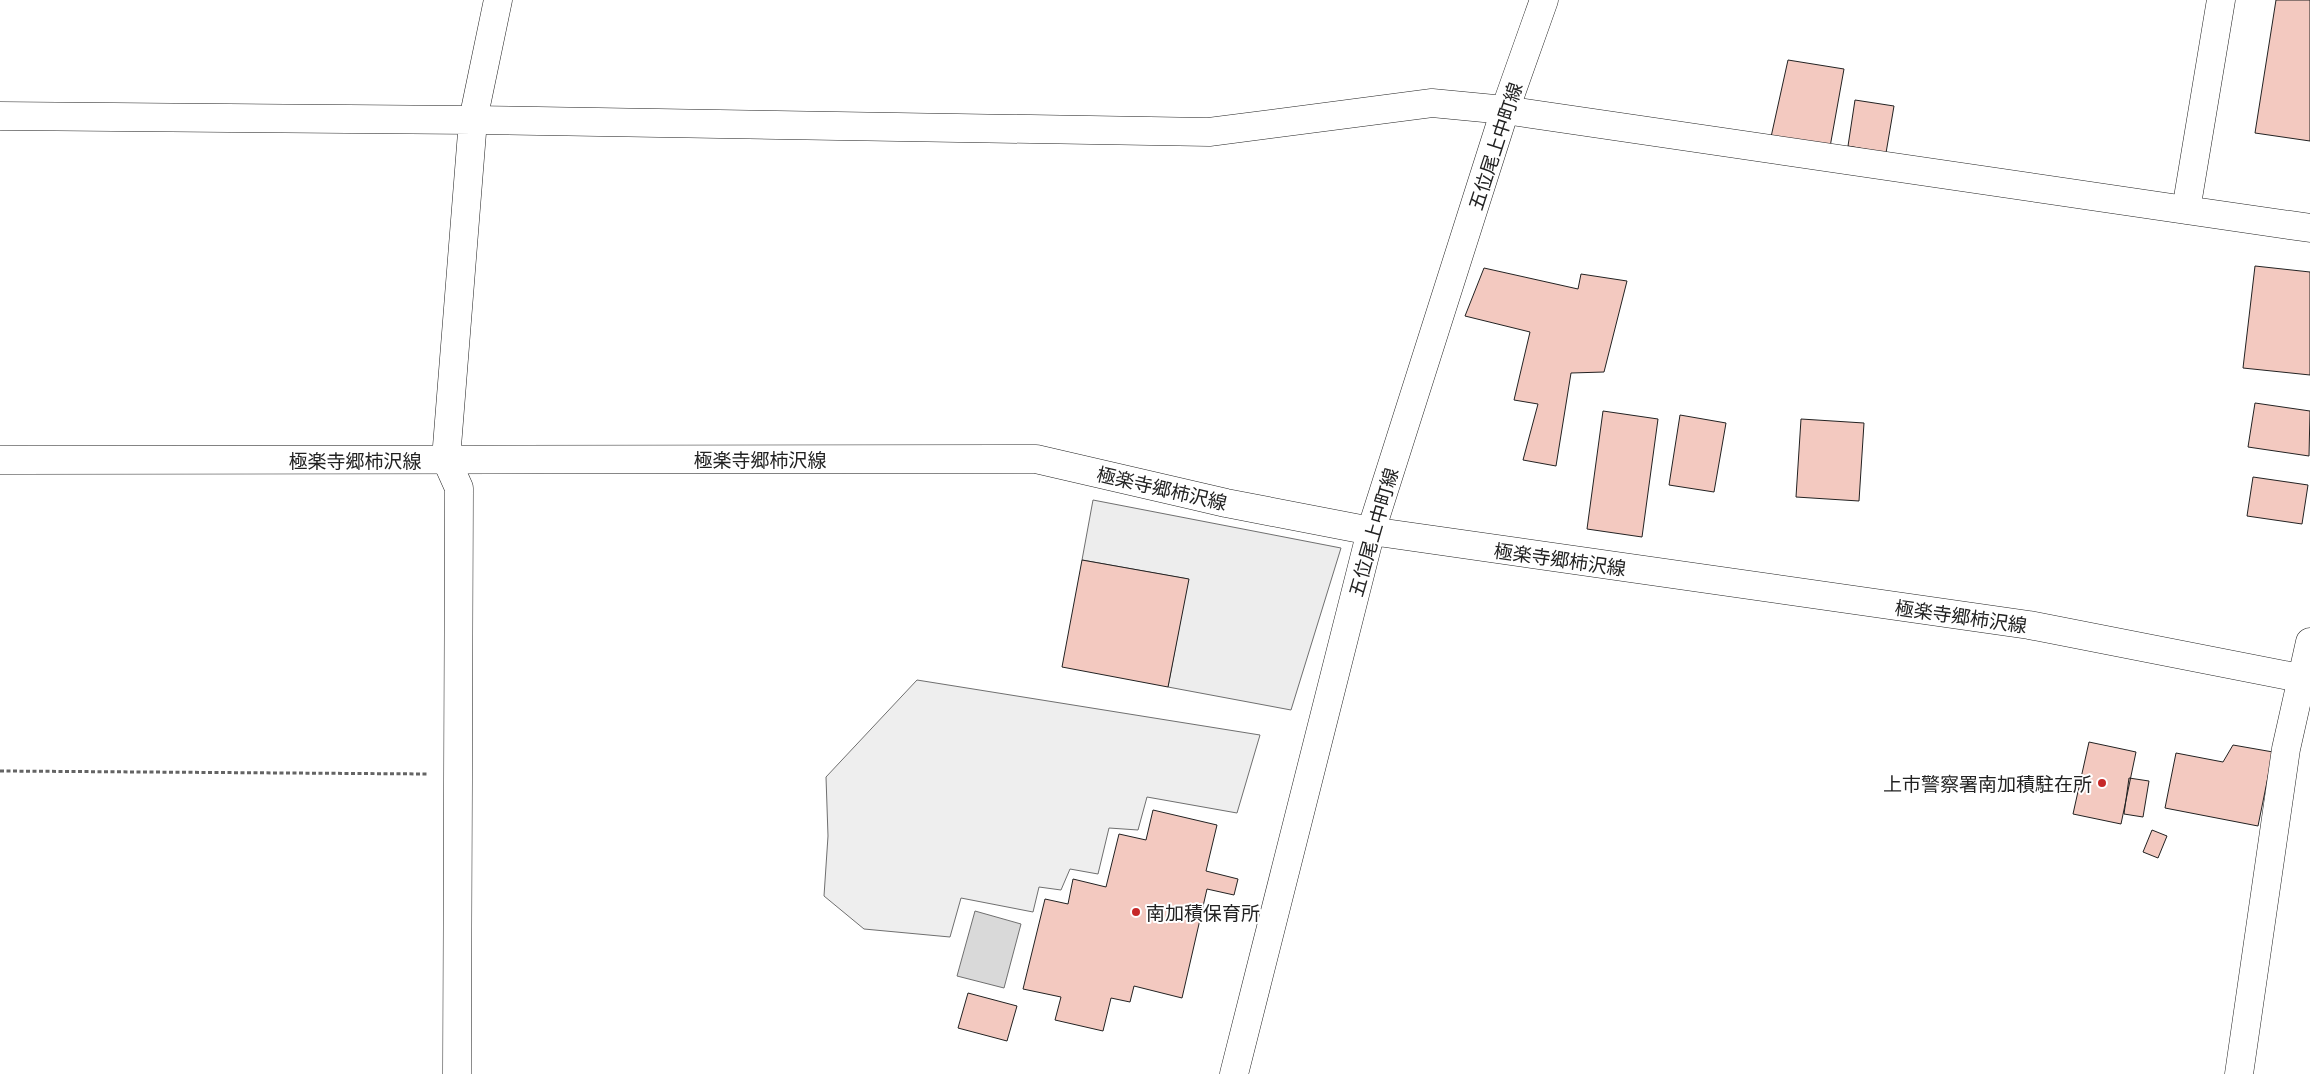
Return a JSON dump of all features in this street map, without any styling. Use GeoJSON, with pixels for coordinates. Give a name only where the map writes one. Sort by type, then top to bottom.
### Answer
{"type":"FeatureCollection","features":[{"type":"Feature","properties":{"kind":"street"},"geometry":{"type":"LineString","coordinates":[[457,1074],[460,488],[446,459],[473,120],[498,0]]}},
{"type":"Feature","properties":{"kind":"street","name":"五位尾上中町線"},"geometry":{"type":"LineString","coordinates":[[1234,1074],[1371,532],[1506,110],[1544,0]]}},
{"type":"Feature","properties":{"kind":"street"},"geometry":{"type":"LineString","coordinates":[[2186,210],[2221,0]]}},
{"type":"Feature","properties":{"kind":"street"},"geometry":{"type":"LineString","coordinates":[[0,116],[473,120],[1210,132],[1432,104],[1506,110],[2310,228]]}},
{"type":"Feature","properties":{"kind":"street","name":"極楽寺郷柿沢線"},"geometry":{"type":"LineString","coordinates":[[0,460],[1036,459],[1226,503],[1371,532],[2029,625],[2307,680]]}},
{"type":"Feature","properties":{"kind":"street"},"geometry":{"type":"LineString","coordinates":[[2239,1074],[2286,749],[2307,680],[2310,642]]}},
{"type":"Feature","properties":{"kind":"path"},"geometry":{"type":"LineString","coordinates":[[0,771],[458,775]]}},
{"type":"Feature","properties":{"kind":"shaded area"},"geometry":{"type":"Polygon","coordinates":[[[1093,500],[1341,548],[1291,710],[1168,687],[1188,579],[1082,560],[1093,500]]]}},
{"type":"Feature","properties":{"kind":"shaded area"},"geometry":{"type":"Polygon","coordinates":[[[917,680],[1260,735],[1237,813],[1147,797],[1138,830],[1109,828],[1098,874],[1070,869],[1061,890],[1039,887],[1033,912],[961,898],[950,937],[864,929],[824,896],[828,836],[826,777],[917,680]]]}},
{"type":"Feature","properties":{"kind":"shaded area"},"geometry":{"type":"Polygon","coordinates":[[[975,911],[1021,924],[1004,988],[957,976],[975,911]]]}},
{"type":"Feature","properties":{"kind":"building"},"geometry":{"type":"Polygon","coordinates":[[[2276,0],[2310,0],[2310,141],[2255,133],[2276,0]]]}},
{"type":"Feature","properties":{"kind":"building"},"geometry":{"type":"Polygon","coordinates":[[[1788,60],[1844,69],[1830,147],[1771,137],[1788,60]]]}},
{"type":"Feature","properties":{"kind":"building"},"geometry":{"type":"Polygon","coordinates":[[[1855,100],[1894,106],[1886,153],[1848,146],[1855,100]]]}},
{"type":"Feature","properties":{"kind":"building"},"geometry":{"type":"Polygon","coordinates":[[[2255,266],[2310,272],[2310,375],[2243,368],[2255,266]]]}},
{"type":"Feature","properties":{"kind":"building"},"geometry":{"type":"Polygon","coordinates":[[[1484,268],[1578,289],[1581,274],[1627,281],[1604,372],[1571,373],[1556,466],[1523,460],[1538,404],[1514,400],[1530,332],[1465,316],[1484,268]]]}},
{"type":"Feature","properties":{"kind":"building"},"geometry":{"type":"Polygon","coordinates":[[[2255,403],[2310,411],[2309,456],[2248,447],[2255,403]]]}},
{"type":"Feature","properties":{"kind":"building"},"geometry":{"type":"Polygon","coordinates":[[[1603,411],[1658,419],[1642,537],[1587,529],[1603,411]]]}},
{"type":"Feature","properties":{"kind":"building"},"geometry":{"type":"Polygon","coordinates":[[[1680,415],[1726,423],[1714,492],[1669,485],[1680,415]]]}},
{"type":"Feature","properties":{"kind":"building"},"geometry":{"type":"Polygon","coordinates":[[[1801,419],[1864,423],[1859,501],[1796,497],[1801,419]]]}},
{"type":"Feature","properties":{"kind":"building"},"geometry":{"type":"Polygon","coordinates":[[[2253,477],[2308,485],[2302,524],[2247,516],[2253,477]]]}},
{"type":"Feature","properties":{"kind":"building"},"geometry":{"type":"Polygon","coordinates":[[[1082,560],[1189,579],[1168,687],[1062,667],[1082,560]]]}},
{"type":"Feature","properties":{"kind":"building"},"geometry":{"type":"Polygon","coordinates":[[[2089,742],[2136,752],[2121,824],[2073,814],[2089,742]]]}},
{"type":"Feature","properties":{"kind":"building"},"geometry":{"type":"Polygon","coordinates":[[[2233,745],[2273,752],[2258,826],[2165,808],[2176,753],[2223,762],[2233,745]]]}},
{"type":"Feature","properties":{"kind":"building"},"geometry":{"type":"Polygon","coordinates":[[[2129,778],[2149,781],[2143,817],[2124,814],[2129,778]]]}},
{"type":"Feature","properties":{"kind":"building"},"geometry":{"type":"Polygon","coordinates":[[[1153,810],[1217,825],[1206,871],[1238,879],[1234,895],[1207,889],[1182,998],[1134,986],[1130,1002],[1111,998],[1103,1031],[1055,1020],[1061,997],[1023,989],[1045,899],[1068,904],[1073,879],[1106,887],[1119,834],[1146,840],[1153,810]]]}},
{"type":"Feature","properties":{"kind":"building"},"geometry":{"type":"Polygon","coordinates":[[[2152,830],[2167,836],[2158,858],[2143,852],[2152,830]]]}},
{"type":"Feature","properties":{"kind":"building"},"geometry":{"type":"Polygon","coordinates":[[[968,993],[1017,1006],[1007,1041],[958,1028],[968,993]]]}},
{"type":"Feature","properties":{"kind":"place","name":"上市警察署南加積駐在所"},"geometry":{"type":"Point","coordinates":[2102,783]}},
{"type":"Feature","properties":{"kind":"place","name":"南加積保育所"},"geometry":{"type":"Point","coordinates":[1136,912]}}]}
